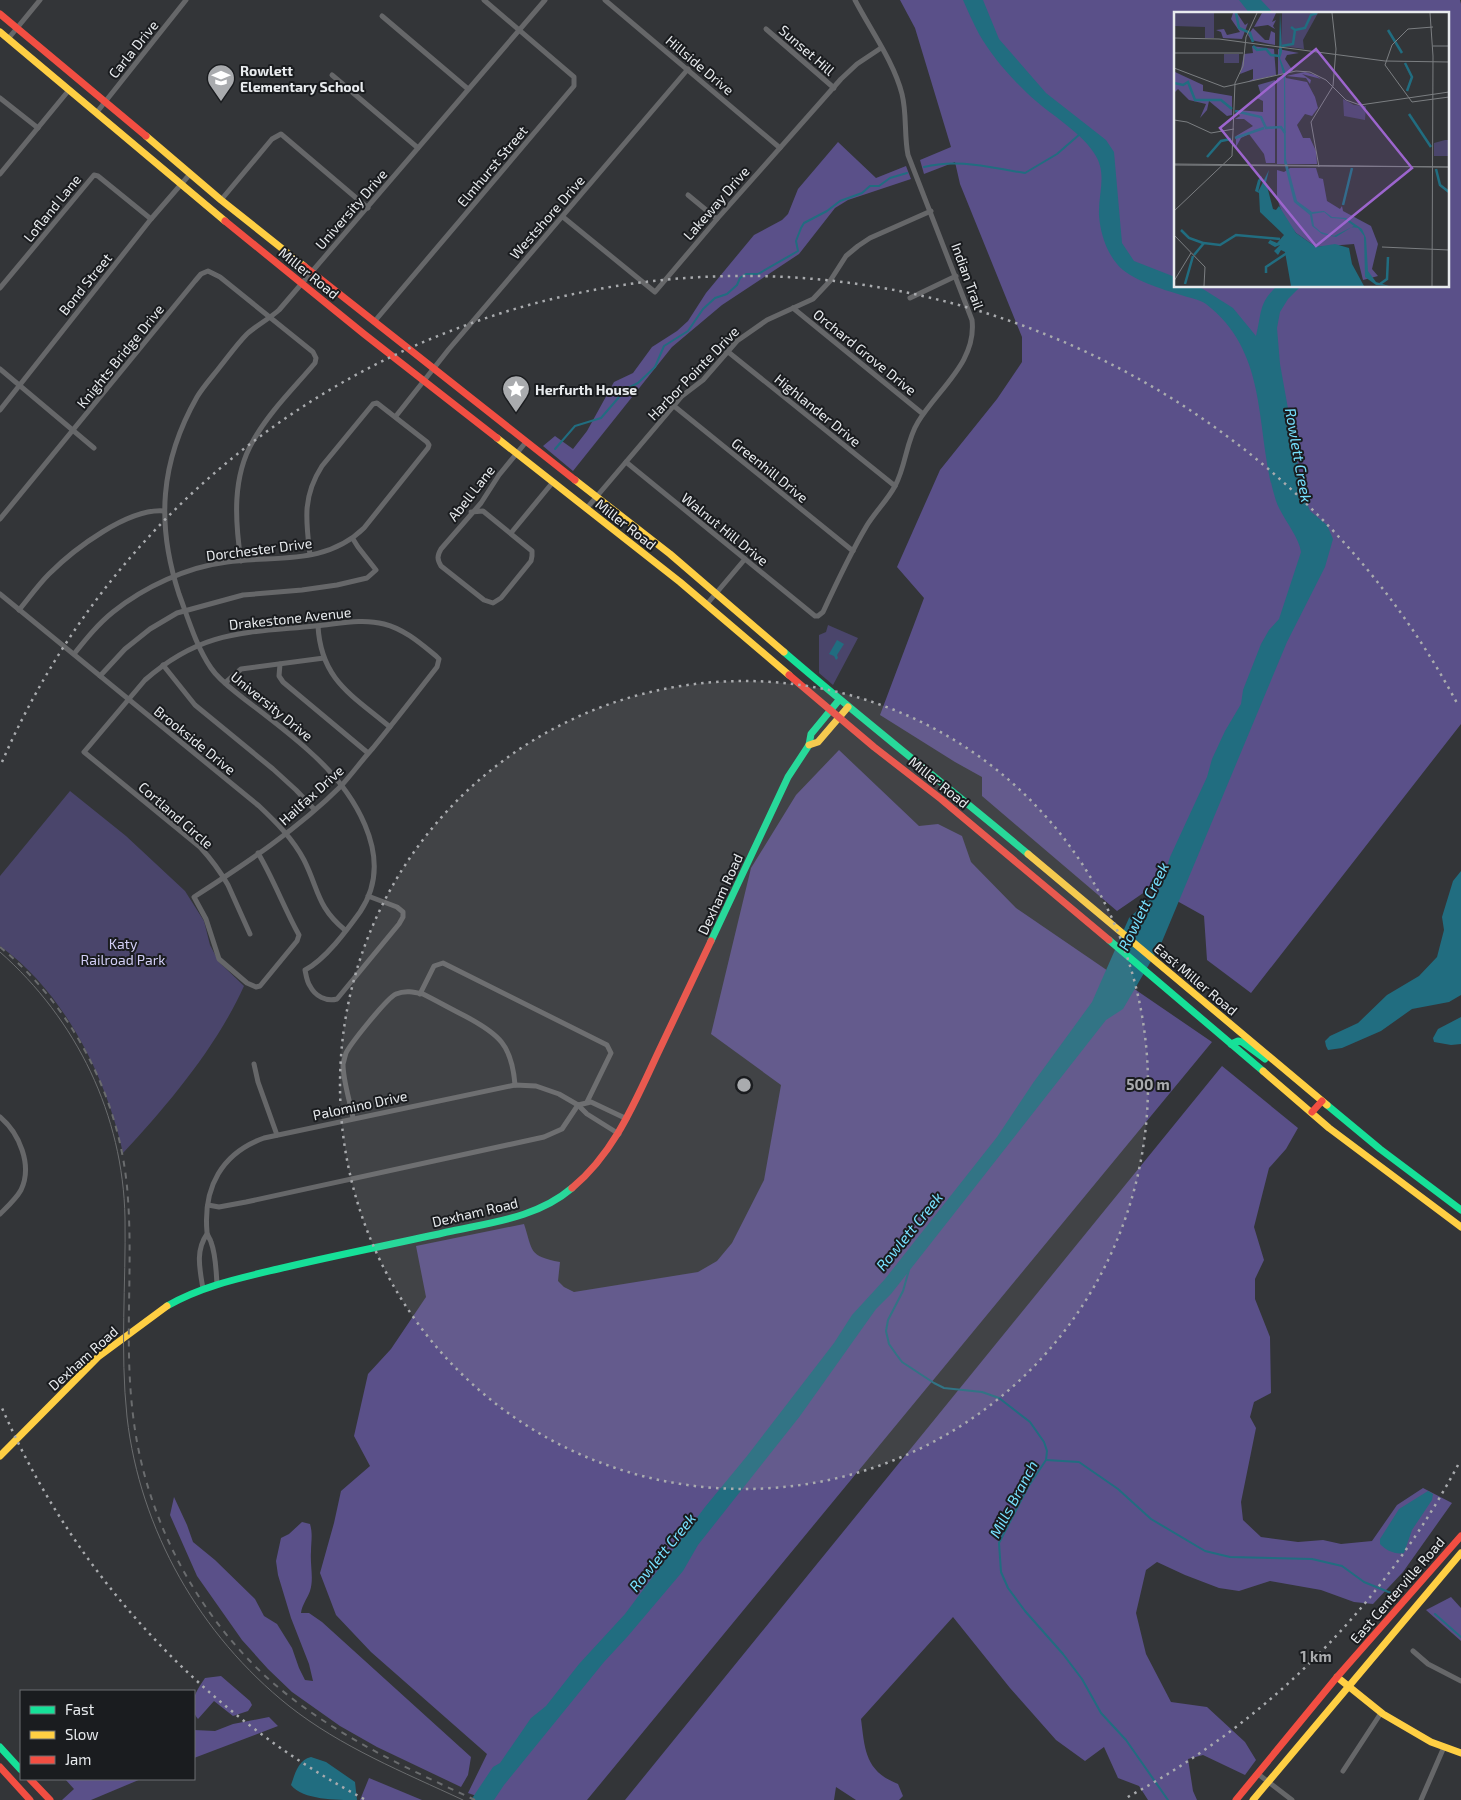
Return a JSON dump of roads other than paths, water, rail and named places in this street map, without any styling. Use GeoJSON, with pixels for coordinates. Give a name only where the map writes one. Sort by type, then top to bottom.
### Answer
{"type":"FeatureCollection","features":[{"type":"Feature","properties":{"kind":"main road","name":"Miller Road"},"geometry":{"type":"LineString","coordinates":[[0,14],[221,200],[716,593],[756,630],[848,707]]}},
{"type":"Feature","properties":{"kind":"main road","name":"Miller Road"},"geometry":{"type":"LineString","coordinates":[[0,32],[97,112],[181,185],[302,283],[707,604],[874,747],[941,799],[1178,997],[1231,1044]]}},
{"type":"Feature","properties":{"kind":"main road"},"geometry":{"type":"LineString","coordinates":[[470,416],[478,405]]}},
{"type":"Feature","properties":{"kind":"main road"},"geometry":{"type":"LineString","coordinates":[[514,450],[522,440]]}},
{"type":"Feature","properties":{"kind":"main road","name":"Dexham Road"},"geometry":{"type":"LineString","coordinates":[[0,1456],[113,1344],[168,1306],[188,1295],[217,1284],[362,1249],[529,1213],[562,1196],[583,1180],[608,1152],[627,1119],[788,778],[809,745],[811,734],[839,700]]}},
{"type":"Feature","properties":{"kind":"main road","name":"Dexham Road"},"geometry":{"type":"LineString","coordinates":[[809,745],[818,742],[848,707]]}},
{"type":"Feature","properties":{"kind":"main road","name":"East Miller Road"},"geometry":{"type":"LineString","coordinates":[[848,707],[949,787],[1380,1149],[1461,1210]]}},
{"type":"Feature","properties":{"kind":"main road"},"geometry":{"type":"LineString","coordinates":[[1231,1044],[1242,1042],[1265,1059],[1275,1062]]}},
{"type":"Feature","properties":{"kind":"main road"},"geometry":{"type":"LineString","coordinates":[[1231,1044],[1336,1133],[1461,1227]]}},
{"type":"Feature","properties":{"kind":"main road"},"geometry":{"type":"LineString","coordinates":[[1312,1112],[1322,1101]]}},
{"type":"Feature","properties":{"kind":"main road","name":"East Centerville Road"},"geometry":{"type":"LineString","coordinates":[[1236,1800],[1337,1677],[1461,1536]]}},
{"type":"Feature","properties":{"kind":"main road","name":"East Centerville Road"},"geometry":{"type":"LineString","coordinates":[[1253,1800],[1461,1552]]}},
{"type":"Feature","properties":{"kind":"main road"},"geometry":{"type":"LineString","coordinates":[[1337,1677],[1381,1713],[1431,1742],[1461,1754]]}},
{"type":"Feature","properties":{"kind":"main road"},"geometry":{"type":"LineString","coordinates":[[0,1747],[20,1769]]}},
{"type":"Feature","properties":{"kind":"main road"},"geometry":{"type":"LineString","coordinates":[[0,1768],[30,1800]]}},
{"type":"Feature","properties":{"kind":"main road"},"geometry":{"type":"LineString","coordinates":[[21,1790],[31,1780],[50,1800]]}},
{"type":"Feature","properties":{"kind":"street"},"geometry":{"type":"LineString","coordinates":[[8,39],[40,0]]}},
{"type":"Feature","properties":{"kind":"street","name":"Carla Drive"},"geometry":{"type":"LineString","coordinates":[[97,112],[186,0]]}},
{"type":"Feature","properties":{"kind":"street","name":"Elmhurst Street"},"geometry":{"type":"LineString","coordinates":[[374,322],[574,86],[574,78],[484,0]]}},
{"type":"Feature","properties":{"kind":"street","name":"University Drive"},"geometry":{"type":"LineString","coordinates":[[368,896],[397,906],[403,912],[403,917],[337,999],[325,1000],[310,986],[305,970],[320,961],[359,913],[368,896],[374,868],[371,840],[359,813],[331,772],[309,750],[225,683],[211,668],[199,645],[185,610],[174,578],[166,543],[164,511],[168,474],[173,454],[187,417],[198,395],[248,334],[271,318],[368,208],[545,0]]}},
{"type":"Feature","properties":{"kind":"street","name":"Hillside Drive"},"geometry":{"type":"LineString","coordinates":[[605,0],[780,148]]}},
{"type":"Feature","properties":{"kind":"street","name":"Indian Trail"},"geometry":{"type":"LineString","coordinates":[[810,613],[818,616],[823,612],[866,526],[894,486],[906,458],[913,432],[923,414],[957,369],[972,341],[973,331],[972,320],[907,149],[902,93],[881,48],[854,0]]}},
{"type":"Feature","properties":{"kind":"street"},"geometry":{"type":"LineString","coordinates":[[382,16],[468,89]]}},
{"type":"Feature","properties":{"kind":"street","name":"Sunset Hill"},"geometry":{"type":"LineString","coordinates":[[766,29],[834,88]]}},
{"type":"Feature","properties":{"kind":"street","name":"Lakeway Drive"},"geometry":{"type":"LineString","coordinates":[[563,217],[655,292],[717,219],[834,88],[857,64],[881,48]]}},
{"type":"Feature","properties":{"kind":"street","name":"Westshore Drive"},"geometry":{"type":"LineString","coordinates":[[424,380],[688,69]]}},
{"type":"Feature","properties":{"kind":"street"},"geometry":{"type":"LineString","coordinates":[[332,75],[418,148]]}},
{"type":"Feature","properties":{"kind":"street"},"geometry":{"type":"LineString","coordinates":[[0,174],[69,90]]}},
{"type":"Feature","properties":{"kind":"street"},"geometry":{"type":"LineString","coordinates":[[0,98],[38,128]]}},
{"type":"Feature","properties":{"kind":"street"},"geometry":{"type":"LineString","coordinates":[[221,200],[272,139],[281,134],[368,208]]}},
{"type":"Feature","properties":{"kind":"street","name":"Bond Street"},"geometry":{"type":"LineString","coordinates":[[0,410],[151,220],[190,174]]}},
{"type":"Feature","properties":{"kind":"street","name":"Lofland Lane"},"geometry":{"type":"LineString","coordinates":[[0,288],[94,175],[98,176],[151,220]]}},
{"type":"Feature","properties":{"kind":"street"},"geometry":{"type":"LineString","coordinates":[[688,195],[717,219]]}},
{"type":"Feature","properties":{"kind":"street","name":"Harbor Pointe Drive"},"geometry":{"type":"LineString","coordinates":[[586,509],[682,396],[703,380],[736,341],[779,313],[813,299],[821,293],[846,256],[870,238],[931,211]]}},
{"type":"Feature","properties":{"kind":"street","name":"Knights Bridge Drive"},"geometry":{"type":"LineString","coordinates":[[0,518],[195,281],[205,272],[208,271],[220,277],[271,318]]}},
{"type":"Feature","properties":{"kind":"street"},"geometry":{"type":"LineString","coordinates":[[910,298],[956,276]]}},
{"type":"Feature","properties":{"kind":"street","name":"Orchard Grove Drive"},"geometry":{"type":"LineString","coordinates":[[793,308],[923,414]]}},
{"type":"Feature","properties":{"kind":"street"},"geometry":{"type":"LineString","coordinates":[[241,561],[236,512],[238,485],[246,458],[252,442],[260,430],[315,363],[316,358],[313,352],[271,318]]}},
{"type":"Feature","properties":{"kind":"street","name":"Highlander Drive"},"geometry":{"type":"LineString","coordinates":[[727,351],[894,486]]}},
{"type":"Feature","properties":{"kind":"street"},"geometry":{"type":"LineString","coordinates":[[0,369],[94,448]]}},
{"type":"Feature","properties":{"kind":"street"},"geometry":{"type":"LineString","coordinates":[[310,555],[306,508],[309,491],[315,476],[373,404],[377,402],[381,404],[396,416],[424,380]]}},
{"type":"Feature","properties":{"kind":"street","name":"Greenhill Drive"},"geometry":{"type":"LineString","coordinates":[[674,406],[853,551]]}},
{"type":"Feature","properties":{"kind":"street","name":"Dorchester Drive"},"geometry":{"type":"LineString","coordinates":[[74,654],[112,612],[152,587],[188,571],[218,563],[310,555],[334,549],[353,539],[428,448],[427,442],[396,416]]}},
{"type":"Feature","properties":{"kind":"street","name":"Abell Lane"},"geometry":{"type":"LineString","coordinates":[[511,533],[528,547],[532,556],[501,598],[493,603],[484,600],[441,566],[438,560],[437,555],[441,548],[481,503],[514,450]]}},
{"type":"Feature","properties":{"kind":"street","name":"Walnut Hill Drive"},"geometry":{"type":"LineString","coordinates":[[626,462],[810,613]]}},
{"type":"Feature","properties":{"kind":"street"},"geometry":{"type":"LineString","coordinates":[[471,512],[483,511],[511,533],[553,482]]}},
{"type":"Feature","properties":{"kind":"street"},"geometry":{"type":"LineString","coordinates":[[20,610],[49,574],[90,541],[131,518],[156,511],[164,511]]}},
{"type":"Feature","properties":{"kind":"street"},"geometry":{"type":"LineString","coordinates":[[100,676],[125,649],[150,629],[185,610],[243,596],[337,585],[367,578],[376,570],[353,539]]}},
{"type":"Feature","properties":{"kind":"street"},"geometry":{"type":"LineString","coordinates":[[707,604],[745,559]]}},
{"type":"Feature","properties":{"kind":"street","name":"Brookside Drive"},"geometry":{"type":"LineString","coordinates":[[0,594],[259,806],[286,833],[303,860],[327,913],[345,930]]}},
{"type":"Feature","properties":{"kind":"street","name":"Drakestone Avenue"},"geometry":{"type":"LineString","coordinates":[[84,752],[145,680],[163,664],[181,653],[220,637],[244,632],[361,622],[391,626],[422,644],[436,656],[439,663]]}},
{"type":"Feature","properties":{"kind":"street"},"geometry":{"type":"LineString","coordinates":[[318,626],[320,648],[333,676],[346,691],[390,727]]}},
{"type":"Feature","properties":{"kind":"street"},"geometry":{"type":"LineString","coordinates":[[225,683],[240,669],[324,658]]}},
{"type":"Feature","properties":{"kind":"street","name":"Hailfax Drive"},"geometry":{"type":"LineString","coordinates":[[258,853],[273,879],[299,934],[297,940],[260,986],[256,987],[247,983],[219,959],[206,919],[194,897],[224,878],[258,853],[286,833],[341,786],[438,667],[439,663]]}},
{"type":"Feature","properties":{"kind":"street"},"geometry":{"type":"LineString","coordinates":[[163,664],[195,705],[273,769],[314,809]]}},
{"type":"Feature","properties":{"kind":"street"},"geometry":{"type":"LineString","coordinates":[[280,664],[279,676],[283,682],[368,753]]}},
{"type":"Feature","properties":{"kind":"street","name":"Cortland Circle"},"geometry":{"type":"LineString","coordinates":[[84,752],[200,847],[224,878],[237,902],[250,934]]}},
{"type":"Feature","properties":{"kind":"street"},"geometry":{"type":"LineString","coordinates":[[420,994],[434,966],[443,963],[607,1045],[611,1053],[587,1102]]}},
{"type":"Feature","properties":{"kind":"street"},"geometry":{"type":"LineString","coordinates":[[353,1118],[343,1064],[346,1052],[394,995],[406,992],[420,994],[491,1030],[500,1040],[511,1061],[515,1085]]}},
{"type":"Feature","properties":{"kind":"street"},"geometry":{"type":"LineString","coordinates":[[254,1064],[258,1082],[277,1135]]}},
{"type":"Feature","properties":{"kind":"street","name":"Palomino Drive"},"geometry":{"type":"LineString","coordinates":[[203,1289],[199,1264],[200,1247],[207,1234],[208,1205],[216,1178],[228,1160],[239,1150],[251,1143],[277,1135],[353,1118],[515,1085],[545,1088],[578,1105],[587,1114],[619,1134]]}},
{"type":"Feature","properties":{"kind":"street"},"geometry":{"type":"LineString","coordinates":[[208,1205],[219,1206],[246,1202],[544,1137],[562,1129],[578,1105],[587,1102],[591,1102],[627,1119]]}},
{"type":"Feature","properties":{"kind":"street"},"geometry":{"type":"LineString","coordinates":[[0,1117],[16,1136],[22,1151],[24,1166],[22,1188],[0,1214]]}},
{"type":"Feature","properties":{"kind":"street","name":"Palomino Drive"},"geometry":{"type":"LineString","coordinates":[[207,1234],[212,1242],[217,1284]]}},
{"type":"Feature","properties":{"kind":"street"},"geometry":{"type":"LineString","coordinates":[[1412,1651],[1428,1664],[1461,1681]]}},
{"type":"Feature","properties":{"kind":"street"},"geometry":{"type":"LineString","coordinates":[[1343,1771],[1381,1713]]}},
{"type":"Feature","properties":{"kind":"street"},"geometry":{"type":"LineString","coordinates":[[1420,1800],[1444,1747]]}},
{"type":"Feature","properties":{"kind":"street"},"geometry":{"type":"LineString","coordinates":[[1258,1774],[1292,1800]]}},
{"type":"Feature","properties":{"kind":"water","name":"Rowlett Creek"},"geometry":{"type":"Polygon","coordinates":[[[963,0],[983,0],[999,39],[1046,93],[1106,140],[1114,152],[1122,243],[1134,261],[1174,277],[1174,288],[1203,289],[1233,308],[1256,336],[1262,309],[1271,292],[1275,288],[1299,288],[1288,299],[1280,312],[1277,328],[1280,364],[1303,492],[1310,511],[1327,525],[1333,539],[1325,567],[1287,642],[1161,944],[1123,1009],[1106,1020],[891,1294],[876,1309],[800,1416],[698,1545],[683,1571],[604,1662],[504,1785],[494,1800],[471,1800],[493,1767],[500,1763],[531,1718],[546,1706],[579,1664],[625,1614],[705,1507],[834,1343],[852,1315],[885,1279],[997,1137],[1033,1083],[1092,1002],[1129,918],[1155,895],[1162,883],[1170,857],[1207,777],[1212,759],[1225,731],[1241,704],[1243,690],[1261,644],[1269,630],[1279,619],[1301,552],[1300,546],[1276,501],[1269,475],[1257,395],[1251,370],[1241,346],[1227,324],[1206,304],[1138,279],[1117,264],[1104,241],[1101,228],[1099,207],[1101,168],[1094,153],[1080,137],[1020,86],[995,57],[975,26],[963,0]]]}},
{"type":"Feature","properties":{"kind":"water"},"geometry":{"type":"Polygon","coordinates":[[[1239,0],[1261,0],[1272,12],[1248,12],[1239,0]]]}},
{"type":"Feature","properties":{"kind":"water"},"geometry":{"type":"Polygon","coordinates":[[[837,640],[844,644],[836,660],[834,656],[829,654],[837,640]]]}},
{"type":"Feature","properties":{"kind":"water"},"geometry":{"type":"Polygon","coordinates":[[[1461,871],[1461,995],[1449,1002],[1412,1009],[1381,1031],[1342,1048],[1328,1050],[1325,1041],[1330,1036],[1358,1023],[1387,995],[1419,976],[1437,957],[1444,930],[1442,917],[1453,881],[1461,871]]]}},
{"type":"Feature","properties":{"kind":"water"},"geometry":{"type":"Polygon","coordinates":[[[1461,1017],[1461,1044],[1451,1045],[1434,1042],[1433,1038],[1438,1029],[1461,1017]]]}},
{"type":"Feature","properties":{"kind":"water"},"geometry":{"type":"Polygon","coordinates":[[[1428,1491],[1433,1494],[1432,1500],[1412,1530],[1404,1553],[1394,1553],[1382,1546],[1380,1539],[1399,1509],[1428,1491]]]}},
{"type":"Feature","properties":{"kind":"water"},"geometry":{"type":"Polygon","coordinates":[[[311,1757],[326,1762],[355,1782],[357,1800],[321,1798],[303,1794],[296,1790],[291,1785],[296,1772],[303,1761],[311,1757]]]}},
{"type":"Feature","properties":{"kind":"waterway"},"geometry":{"type":"LineString","coordinates":[[924,167],[950,163],[1025,173],[1057,154],[1080,134]]}},
{"type":"Feature","properties":{"kind":"waterway"},"geometry":{"type":"LineString","coordinates":[[555,449],[575,426],[601,418],[626,389],[638,383],[655,367],[664,346],[688,331],[703,309],[715,298],[727,294],[737,285],[740,278],[746,274],[758,274],[798,251],[796,241],[804,223],[827,211],[840,201],[862,193],[870,186],[879,186],[890,178],[907,173]]}},
{"type":"Feature","properties":{"kind":"waterway","name":"Mills Branch"},"geometry":{"type":"LineString","coordinates":[[909,1270],[903,1291],[888,1320],[886,1331],[889,1344],[902,1362],[944,1388],[982,1392],[999,1398],[1030,1422],[1044,1442],[1047,1451],[1046,1460],[1028,1487],[999,1543],[1001,1572],[1008,1588],[1082,1679],[1101,1713],[1126,1740],[1168,1800]]}},
{"type":"Feature","properties":{"kind":"waterway"},"geometry":{"type":"LineString","coordinates":[[1046,1460],[1079,1462],[1118,1489],[1151,1519],[1205,1551],[1230,1557],[1312,1559],[1342,1566],[1364,1582],[1391,1593]]}},
{"type":"Feature","properties":{"kind":"waterway"},"geometry":{"type":"LineString","coordinates":[[1435,1614],[1461,1637]]}},
{"type":"Feature","properties":{"kind":"tram line"},"geometry":{"type":"LineString","coordinates":[[0,952],[52,1008],[73,1039],[91,1072],[105,1107],[115,1143],[122,1180],[125,1218],[124,1367],[127,1417],[134,1459],[145,1500],[161,1539],[180,1577],[202,1613],[228,1647],[257,1678],[289,1706],[309,1721],[351,1746],[395,1769],[463,1800]]}},
{"type":"Feature","properties":{"kind":"railway"},"geometry":{"type":"LineString","coordinates":[[0,947],[27,972],[51,999],[72,1028],[90,1060],[105,1093],[116,1127],[124,1163],[128,1199],[130,1253],[129,1361],[133,1415],[148,1487],[160,1522],[176,1556],[214,1619],[237,1648],[263,1674],[287,1694],[312,1713],[364,1745],[419,1774],[475,1800]]}},
{"type":"Feature","properties":{"kind":"place","name":"Rowlett Elementary School"},"geometry":{"type":"Point","coordinates":[221,102]}},
{"type":"Feature","properties":{"kind":"place","name":"Herfurth House"},"geometry":{"type":"Point","coordinates":[516,413]}},
{"type":"Feature","properties":{"kind":"park label","name":"Katy Railroad Park"},"geometry":{"type":"Point","coordinates":[123,952]}}]}
